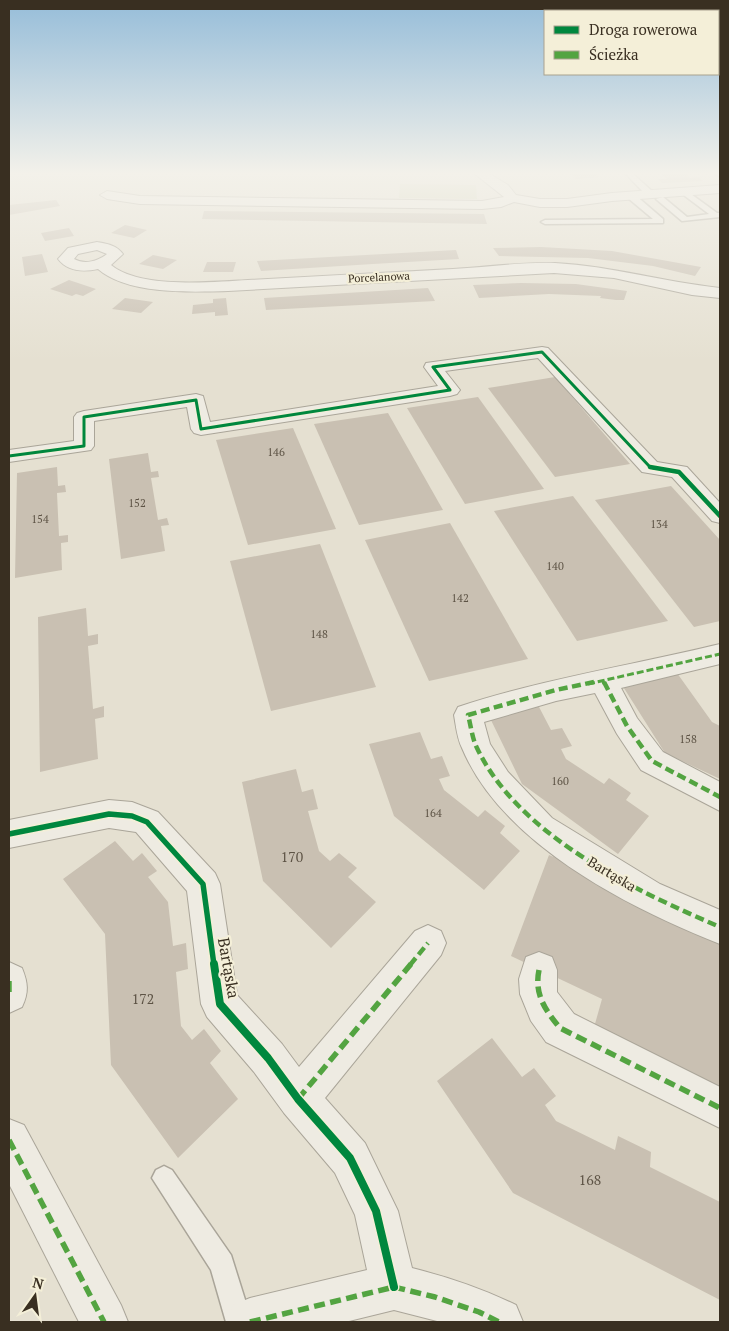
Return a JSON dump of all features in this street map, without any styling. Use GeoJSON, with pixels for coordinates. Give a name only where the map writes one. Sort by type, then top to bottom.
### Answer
{"type":"FeatureCollection","features":[{"type":"Feature","properties":{"kind":"street","name":"Porcelanowa"},"geometry":{"type":"LineString","coordinates":[[101,264],[105,269],[128,279],[182,286],[228,286],[554,268],[614,273],[692,290],[720,292]]}},
{"type":"Feature","properties":{"kind":"street"},"geometry":{"type":"LineString","coordinates":[[9,456],[84,446],[84,417],[196,400],[201,429],[450,390],[433,367],[542,352],[650,467],[679,472],[720,516]]}},
{"type":"Feature","properties":{"kind":"street","name":"Bartąska"},"geometry":{"type":"LineString","coordinates":[[720,654],[556,690],[468,715],[476,747],[497,781],[541,828],[648,896],[720,927]]}},
{"type":"Feature","properties":{"kind":"street"},"geometry":{"type":"LineString","coordinates":[[603,681],[627,726],[652,761],[720,797]]}},
{"type":"Feature","properties":{"kind":"street","name":"Bartąska"},"geometry":{"type":"LineString","coordinates":[[9,834],[109,814],[132,816],[147,822],[203,884],[220,1004],[268,1058],[298,1099],[350,1158],[376,1211],[394,1287]]}},
{"type":"Feature","properties":{"kind":"street"},"geometry":{"type":"LineString","coordinates":[[298,1099],[428,943]]}},
{"type":"Feature","properties":{"kind":"street"},"geometry":{"type":"LineString","coordinates":[[539,970],[536,992],[542,1006],[560,1028],[720,1108]]}},
{"type":"Feature","properties":{"kind":"street"},"geometry":{"type":"LineString","coordinates":[[9,982],[9,994]]}},
{"type":"Feature","properties":{"kind":"street"},"geometry":{"type":"LineString","coordinates":[[9,1140],[104,1322]]}},
{"type":"Feature","properties":{"kind":"street"},"geometry":{"type":"LineString","coordinates":[[250,1322],[394,1287],[434,1297],[479,1312],[499,1322]]}},
{"type":"Feature","properties":{"kind":"lane"},"geometry":{"type":"LineString","coordinates":[[164,1178],[222,1264],[239,1322]]}},
{"type":"Feature","properties":{"kind":"building"},"geometry":{"type":"Polygon","coordinates":[[[43,236],[73,236],[45,241],[43,236]]]}},
{"type":"Feature","properties":{"kind":"building"},"geometry":{"type":"Polygon","coordinates":[[[541,247],[612,251],[701,267],[695,276],[653,266],[588,258],[499,256],[493,248],[541,247]]]}},
{"type":"Feature","properties":{"kind":"building"},"geometry":{"type":"Polygon","coordinates":[[[456,250],[459,259],[261,271],[257,261],[456,250]]]}},
{"type":"Feature","properties":{"kind":"building"},"geometry":{"type":"Polygon","coordinates":[[[42,254],[48,272],[25,276],[22,257],[42,254]]]}},
{"type":"Feature","properties":{"kind":"building"},"geometry":{"type":"Polygon","coordinates":[[[153,255],[177,260],[163,269],[139,264],[153,255]]]}},
{"type":"Feature","properties":{"kind":"building"},"geometry":{"type":"Polygon","coordinates":[[[207,262],[236,262],[233,272],[203,272],[207,262]]]}},
{"type":"Feature","properties":{"kind":"building"},"geometry":{"type":"Polygon","coordinates":[[[69,280],[96,289],[83,296],[76,294],[72,296],[50,289],[69,280]]]}},
{"type":"Feature","properties":{"kind":"building"},"geometry":{"type":"Polygon","coordinates":[[[521,283],[576,284],[627,291],[624,300],[600,298],[601,296],[549,294],[479,298],[473,285],[521,283]]]}},
{"type":"Feature","properties":{"kind":"building"},"geometry":{"type":"Polygon","coordinates":[[[428,288],[435,301],[266,310],[264,298],[428,288]]]}},
{"type":"Feature","properties":{"kind":"building"},"geometry":{"type":"Polygon","coordinates":[[[125,298],[153,302],[141,313],[112,309],[125,298]]]}},
{"type":"Feature","properties":{"kind":"building"},"geometry":{"type":"Polygon","coordinates":[[[226,298],[228,315],[215,316],[215,312],[192,314],[193,305],[213,303],[213,299],[226,298]]]}},
{"type":"Feature","properties":{"kind":"building"},"geometry":{"type":"Polygon","coordinates":[[[555,377],[630,464],[555,477],[488,388],[555,377]]]}},
{"type":"Feature","properties":{"kind":"building"},"geometry":{"type":"Polygon","coordinates":[[[478,397],[544,489],[465,504],[407,408],[478,397]]]}},
{"type":"Feature","properties":{"kind":"building"},"geometry":{"type":"Polygon","coordinates":[[[388,413],[443,510],[359,525],[314,424],[388,413]]]}},
{"type":"Feature","properties":{"kind":"building"},"geometry":{"type":"Polygon","coordinates":[[[293,428],[336,529],[248,545],[216,440],[293,428]]]}},
{"type":"Feature","properties":{"kind":"building"},"geometry":{"type":"Polygon","coordinates":[[[148,453],[151,472],[158,471],[159,477],[151,478],[158,520],[167,518],[169,525],[161,526],[165,551],[121,559],[109,459],[148,453]]]}},
{"type":"Feature","properties":{"kind":"building"},"geometry":{"type":"Polygon","coordinates":[[[57,467],[58,486],[65,485],[66,492],[57,493],[59,536],[68,535],[68,542],[61,543],[62,570],[15,578],[17,473],[57,467]]]}},
{"type":"Feature","properties":{"kind":"building"},"geometry":{"type":"Polygon","coordinates":[[[671,486],[720,540],[720,621],[694,627],[595,500],[671,486]]]}},
{"type":"Feature","properties":{"kind":"building"},"geometry":{"type":"Polygon","coordinates":[[[573,496],[668,621],[577,641],[494,511],[573,496]]]}},
{"type":"Feature","properties":{"kind":"building"},"geometry":{"type":"Polygon","coordinates":[[[450,523],[528,659],[429,681],[365,540],[450,523]]]}},
{"type":"Feature","properties":{"kind":"building"},"geometry":{"type":"Polygon","coordinates":[[[320,544],[376,687],[271,711],[230,561],[320,544]]]}},
{"type":"Feature","properties":{"kind":"building"},"geometry":{"type":"Polygon","coordinates":[[[86,608],[88,636],[98,634],[98,644],[88,646],[93,709],[104,706],[104,717],[95,719],[98,759],[40,772],[38,617],[86,608]]]}},
{"type":"Feature","properties":{"kind":"building"},"geometry":{"type":"Polygon","coordinates":[[[677,673],[712,722],[720,726],[720,779],[665,753],[622,685],[677,673]]]}},
{"type":"Feature","properties":{"kind":"building"},"geometry":{"type":"Polygon","coordinates":[[[538,705],[551,730],[562,728],[572,746],[561,749],[566,759],[604,784],[609,778],[631,793],[626,800],[649,816],[618,854],[522,784],[489,716],[538,705]]]}},
{"type":"Feature","properties":{"kind":"building"},"geometry":{"type":"Polygon","coordinates":[[[420,732],[431,759],[442,756],[450,776],[439,779],[444,790],[478,817],[485,810],[505,826],[500,833],[520,851],[484,890],[394,816],[369,744],[420,732]]]}},
{"type":"Feature","properties":{"kind":"building"},"geometry":{"type":"Polygon","coordinates":[[[296,769],[302,792],[313,789],[318,809],[308,811],[319,851],[330,861],[339,853],[357,868],[348,877],[376,902],[331,948],[263,881],[242,782],[296,769]]]}},
{"type":"Feature","properties":{"kind":"building"},"geometry":{"type":"Polygon","coordinates":[[[115,841],[133,861],[142,853],[157,871],[148,877],[168,902],[173,946],[186,943],[188,969],[176,972],[181,1026],[192,1040],[204,1029],[221,1051],[210,1063],[238,1099],[178,1158],[111,1065],[105,934],[63,879],[115,841]]]}},
{"type":"Feature","properties":{"kind":"building"},"geometry":{"type":"Polygon","coordinates":[[[549,855],[720,927],[720,1091],[593,1031],[602,999],[511,956],[549,855]]]}},
{"type":"Feature","properties":{"kind":"building"},"geometry":{"type":"Polygon","coordinates":[[[492,1038],[522,1077],[534,1068],[556,1096],[545,1105],[556,1121],[615,1150],[618,1136],[651,1152],[650,1167],[720,1202],[720,1300],[513,1193],[437,1081],[492,1038]]]}},
{"type":"Feature","properties":{"kind":"marked path"},"geometry":{"type":"LineString","coordinates":[[720,654],[642,673],[556,690],[468,715],[476,747],[497,781],[541,828],[648,896],[720,927]]}},
{"type":"Feature","properties":{"kind":"marked path"},"geometry":{"type":"LineString","coordinates":[[603,681],[627,726],[652,761],[720,797]]}},
{"type":"Feature","properties":{"kind":"marked path"},"geometry":{"type":"LineString","coordinates":[[298,1099],[428,943]]}},
{"type":"Feature","properties":{"kind":"marked path"},"geometry":{"type":"LineString","coordinates":[[539,970],[537,979],[538,994],[544,1008],[560,1028],[720,1108]]}},
{"type":"Feature","properties":{"kind":"marked path"},"geometry":{"type":"LineString","coordinates":[[9,981],[9,994]]}},
{"type":"Feature","properties":{"kind":"marked path"},"geometry":{"type":"LineString","coordinates":[[9,1140],[104,1322]]}},
{"type":"Feature","properties":{"kind":"marked path"},"geometry":{"type":"LineString","coordinates":[[250,1322],[394,1287],[435,1297],[479,1312],[499,1322]]}},
{"type":"Feature","properties":{"kind":"cycle path"},"geometry":{"type":"LineString","coordinates":[[9,456],[84,446],[84,417],[196,400],[201,429],[450,390],[433,367],[542,352],[650,467],[679,472],[720,516]]}},
{"type":"Feature","properties":{"kind":"cycle path"},"geometry":{"type":"LineString","coordinates":[[9,834],[109,814],[132,816],[147,822],[203,884],[220,1004],[268,1058],[298,1099],[350,1158],[376,1211],[394,1287]]}}]}
